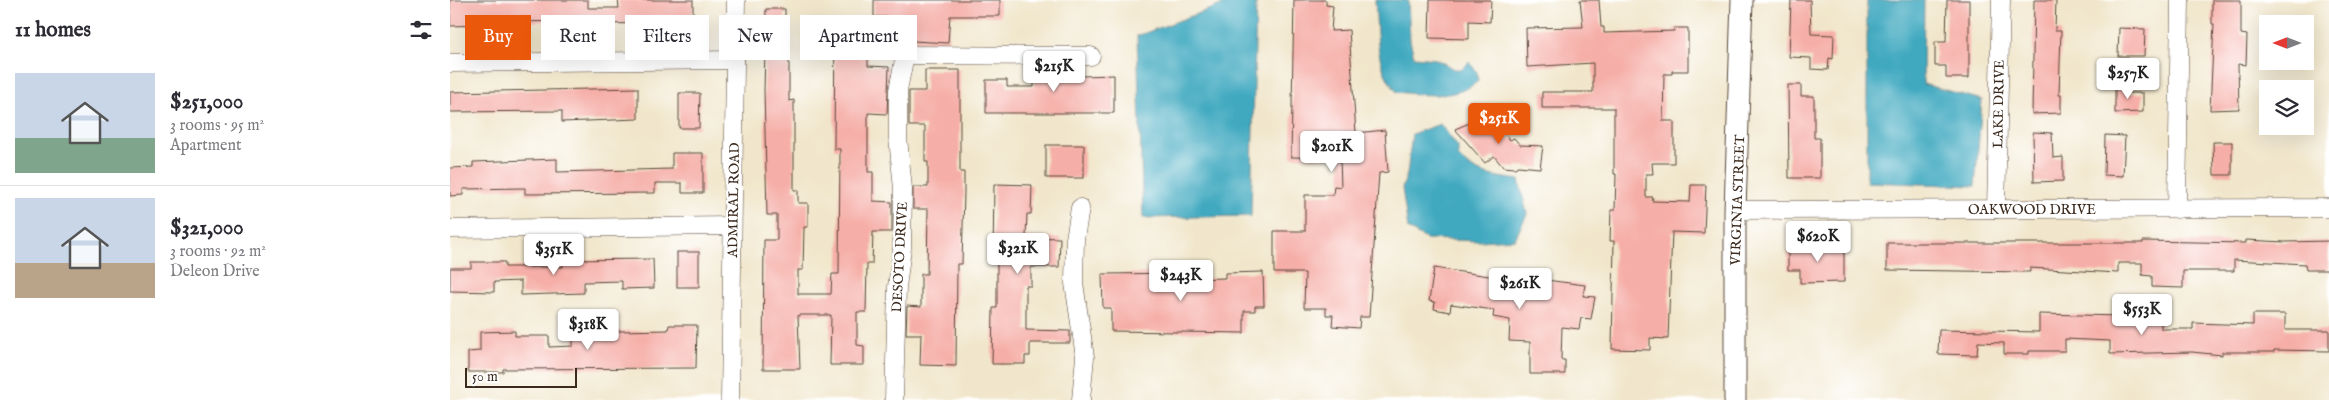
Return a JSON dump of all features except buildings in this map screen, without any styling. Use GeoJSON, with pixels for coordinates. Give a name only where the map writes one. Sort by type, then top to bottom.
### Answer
{"type":"FeatureCollection","features":[{"type":"Feature","properties":{"kind":"street","name":"ADMIRAL ROAD"},"geometry":{"type":"LineString","coordinates":[[736,0],[736,15]]}},
{"type":"Feature","properties":{"kind":"street","name":"VIRGINIA STREET"},"geometry":{"type":"LineString","coordinates":[[1735,400],[1735,210],[1742,0]]}},
{"type":"Feature","properties":{"kind":"street","name":"LAKE DRIVE"},"geometry":{"type":"LineString","coordinates":[[1996,209],[2001,0]]}},
{"type":"Feature","properties":{"kind":"street"},"geometry":{"type":"LineString","coordinates":[[2177,209],[2180,0]]}},
{"type":"Feature","properties":{"kind":"street","name":"DESOTO DRIVE"},"geometry":{"type":"LineString","coordinates":[[894,400],[897,286],[902,248],[903,189],[898,138],[898,90],[905,55],[1091,56]]}},
{"type":"Feature","properties":{"kind":"street","name":"ADMIRAL ROAD"},"geometry":{"type":"LineString","coordinates":[[730,400],[735,60]]}},
{"type":"Feature","properties":{"kind":"street"},"geometry":{"type":"LineString","coordinates":[[450,62],[735,60]]}},
{"type":"Feature","properties":{"kind":"street"},"geometry":{"type":"LineString","coordinates":[[1080,208],[1075,240],[1074,282],[1085,357],[1081,400]]}},
{"type":"Feature","properties":{"kind":"street","name":"OAKWOOD DRIVE"},"geometry":{"type":"LineString","coordinates":[[1735,210],[2329,208]]}},
{"type":"Feature","properties":{"kind":"street"},"geometry":{"type":"LineString","coordinates":[[450,229],[732,226]]}},
{"type":"Feature","properties":{"kind":"water"},"geometry":{"type":"Polygon","coordinates":[[[1235,0],[1256,0],[1251,216],[1143,218],[1137,36],[1235,0]]]}},
{"type":"Feature","properties":{"kind":"water"},"geometry":{"type":"Polygon","coordinates":[[[1375,0],[1408,0],[1410,40],[1414,57],[1436,59],[1454,69],[1462,69],[1469,62],[1477,72],[1478,81],[1470,87],[1450,94],[1429,95],[1397,92],[1384,71],[1378,49],[1375,0]]]}},
{"type":"Feature","properties":{"kind":"water"},"geometry":{"type":"Polygon","coordinates":[[[1867,0],[1924,0],[1923,84],[1982,100],[1975,186],[1867,182],[1867,0]]]}},
{"type":"Feature","properties":{"kind":"water"},"geometry":{"type":"Polygon","coordinates":[[[1440,124],[1458,147],[1458,156],[1472,168],[1486,174],[1519,180],[1527,214],[1515,239],[1479,241],[1426,239],[1408,229],[1402,188],[1407,174],[1412,134],[1440,124]]]}}]}
